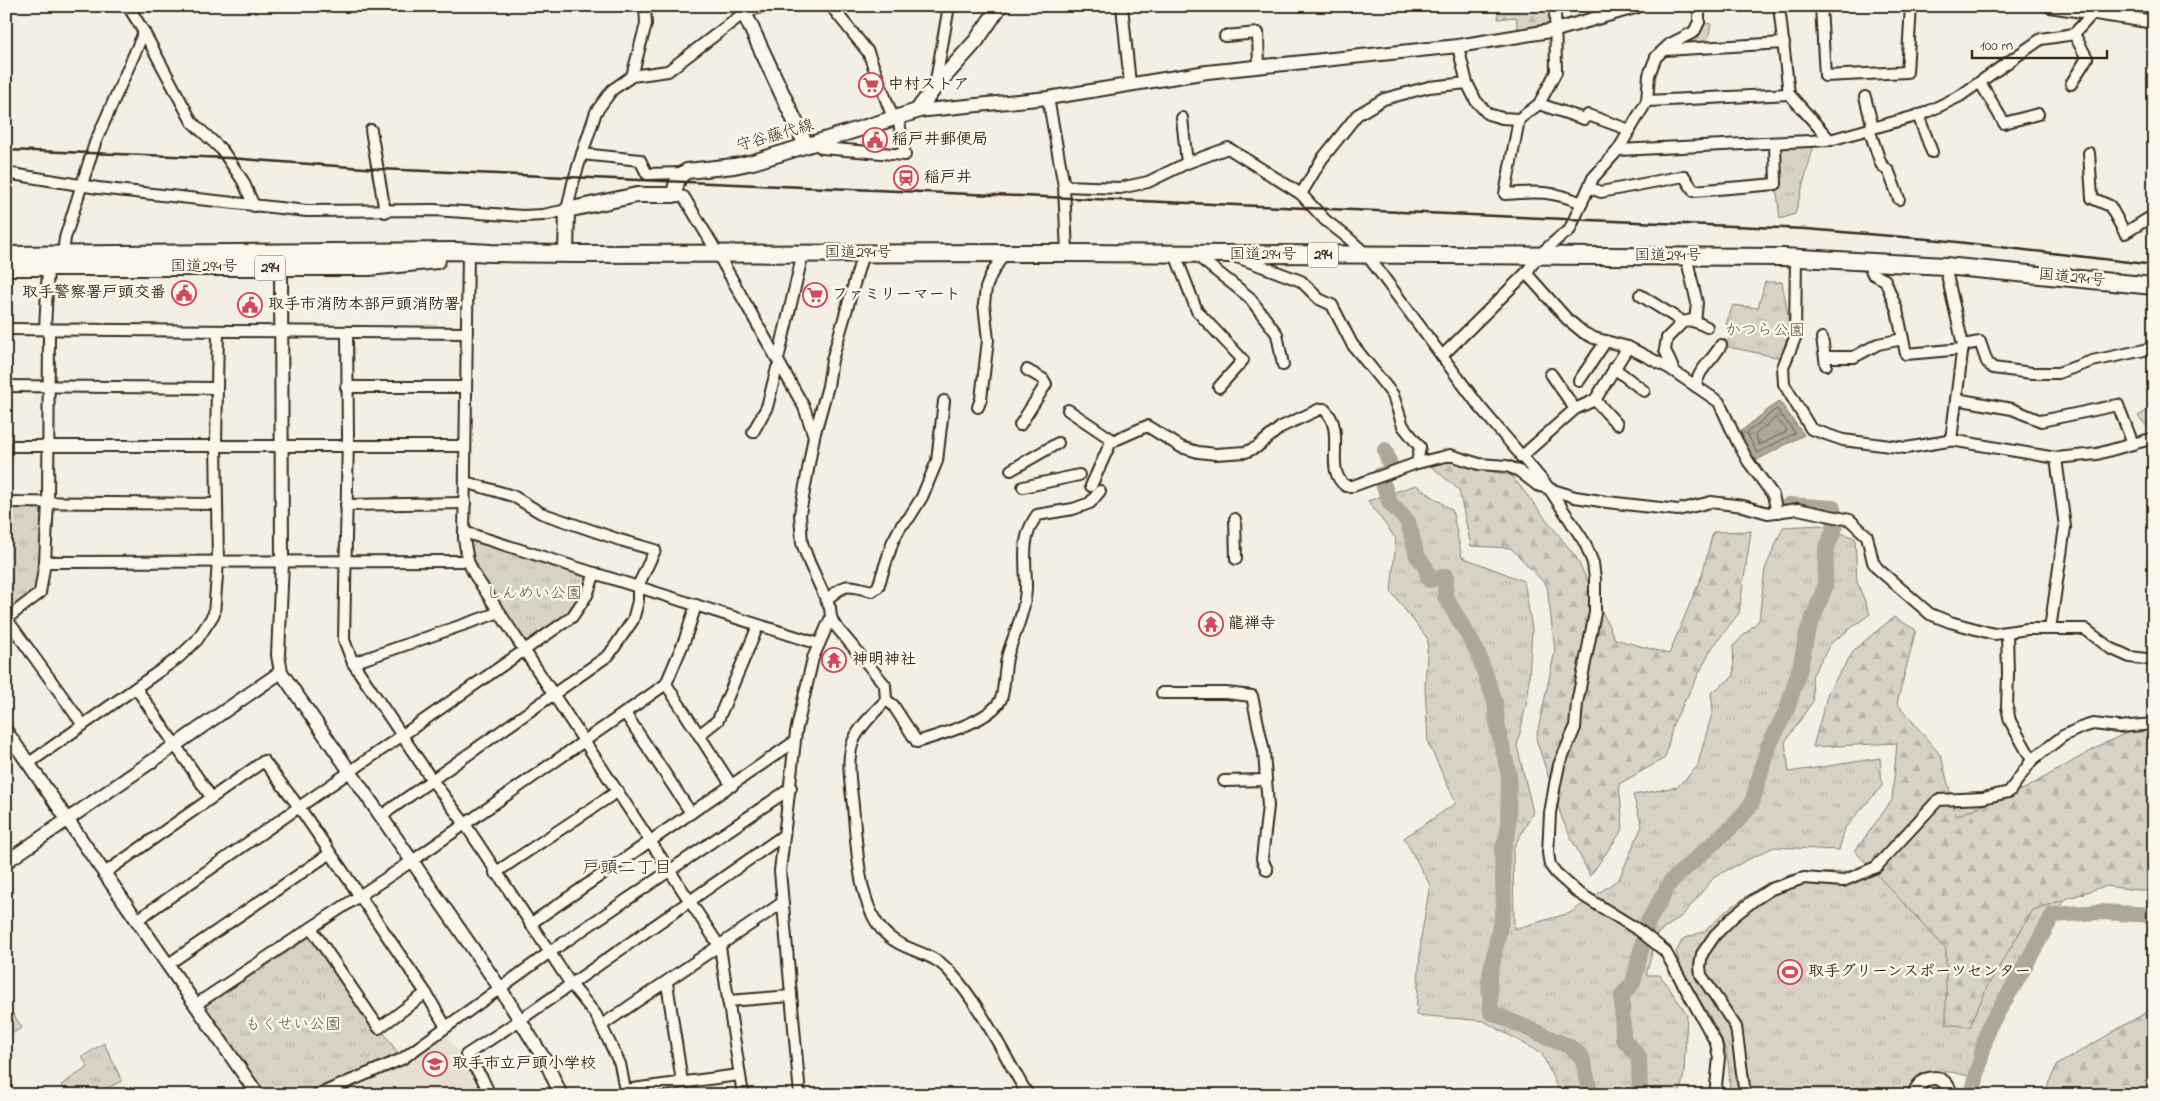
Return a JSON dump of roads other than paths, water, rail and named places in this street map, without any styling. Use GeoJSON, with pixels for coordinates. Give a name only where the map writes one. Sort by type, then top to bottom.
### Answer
{"type":"FeatureCollection","features":[{"type":"Feature","properties":{"kind":"highway","name":"国道294号"},"geometry":{"type":"LineString","coordinates":[[6,255],[63,254],[281,261],[369,268],[467,254],[491,253],[1686,256],[1868,261],[1945,266],[2154,286]]}},
{"type":"Feature","properties":{"kind":"highway","name":"国道294号"},"geometry":{"type":"LineString","coordinates":[[6,266],[48,267],[281,261]]}},
{"type":"Feature","properties":{"kind":"main road"},"geometry":{"type":"LineString","coordinates":[[917,111],[935,87],[976,41],[1000,6]]}},
{"type":"Feature","properties":{"kind":"main road"},"geometry":{"type":"LineString","coordinates":[[743,10],[810,144]]}},
{"type":"Feature","properties":{"kind":"main road","name":"守谷藤代線"},"geometry":{"type":"LineString","coordinates":[[682,173],[753,162],[917,111]]}},
{"type":"Feature","properties":{"kind":"main road"},"geometry":{"type":"LineString","coordinates":[[566,254],[567,210],[637,195],[674,195],[677,180],[682,173]]}},
{"type":"Feature","properties":{"kind":"street"},"geometry":{"type":"LineString","coordinates":[[128,6],[192,122],[222,150],[243,181],[254,206]]}},
{"type":"Feature","properties":{"kind":"street"},"geometry":{"type":"LineString","coordinates":[[632,76],[646,24],[645,6]]}},
{"type":"Feature","properties":{"kind":"street"},"geometry":{"type":"LineString","coordinates":[[6,174],[80,186],[307,211],[385,212],[434,210],[524,216],[543,215],[567,210],[573,182],[596,112],[612,90],[632,76],[668,71],[743,10],[763,6]]}},
{"type":"Feature","properties":{"kind":"street"},"geometry":{"type":"LineString","coordinates":[[810,144],[822,148],[905,155],[895,118],[868,52],[831,6]]}},
{"type":"Feature","properties":{"kind":"street"},"geometry":{"type":"LineString","coordinates":[[935,87],[949,6]]}},
{"type":"Feature","properties":{"kind":"street"},"geometry":{"type":"LineString","coordinates":[[1122,6],[1130,84]]}},
{"type":"Feature","properties":{"kind":"street"},"geometry":{"type":"LineString","coordinates":[[1459,51],[1467,83],[1476,101],[1488,114],[1502,118],[1519,118],[1539,104],[1556,72],[1555,6]]}},
{"type":"Feature","properties":{"kind":"street"},"geometry":{"type":"LineString","coordinates":[[917,111],[1048,98],[1207,72],[1458,46],[1556,30],[1638,6]]}},
{"type":"Feature","properties":{"kind":"street"},"geometry":{"type":"LineString","coordinates":[[1442,356],[1526,273],[1539,256],[1569,231],[1593,178],[1618,150],[1647,101],[1649,74],[1656,57],[1670,44],[1694,32],[1699,22],[1699,6]]}},
{"type":"Feature","properties":{"kind":"street"},"geometry":{"type":"LineString","coordinates":[[1779,6],[1789,94],[1830,140]]}},
{"type":"Feature","properties":{"kind":"street"},"geometry":{"type":"LineString","coordinates":[[1821,6],[1825,76],[1907,72],[1911,6]]}},
{"type":"Feature","properties":{"kind":"street"},"geometry":{"type":"LineString","coordinates":[[2050,6],[2154,22]]}},
{"type":"Feature","properties":{"kind":"street"},"geometry":{"type":"LineString","coordinates":[[1618,150],[1830,140],[1871,129],[1918,115],[1960,96],[2041,39],[2074,34],[2093,13]]}},
{"type":"Feature","properties":{"kind":"street"},"geometry":{"type":"LineString","coordinates":[[63,254],[65,238],[95,143],[144,32]]}},
{"type":"Feature","properties":{"kind":"street"},"geometry":{"type":"LineString","coordinates":[[1225,36],[1258,33],[1259,67]]}},
{"type":"Feature","properties":{"kind":"street"},"geometry":{"type":"LineString","coordinates":[[2071,84],[2086,58],[2074,34]]}},
{"type":"Feature","properties":{"kind":"street"},"geometry":{"type":"LineString","coordinates":[[1664,50],[1784,43]]}},
{"type":"Feature","properties":{"kind":"street"},"geometry":{"type":"LineString","coordinates":[[1980,82],[2004,123],[2038,114]]}},
{"type":"Feature","properties":{"kind":"street"},"geometry":{"type":"LineString","coordinates":[[1301,194],[1322,159],[1357,115],[1384,98],[1430,87],[1467,83]]}},
{"type":"Feature","properties":{"kind":"street"},"geometry":{"type":"LineString","coordinates":[[1647,101],[1789,94]]}},
{"type":"Feature","properties":{"kind":"street"},"geometry":{"type":"LineString","coordinates":[[1865,97],[1871,129],[1881,164],[1889,172],[1899,199]]}},
{"type":"Feature","properties":{"kind":"street"},"geometry":{"type":"LineString","coordinates":[[1048,98],[1064,186],[1067,253]]}},
{"type":"Feature","properties":{"kind":"street"},"geometry":{"type":"LineString","coordinates":[[1539,104],[1584,118],[1588,115],[1630,130]]}},
{"type":"Feature","properties":{"kind":"street"},"geometry":{"type":"LineString","coordinates":[[1918,115],[1932,152]]}},
{"type":"Feature","properties":{"kind":"street"},"geometry":{"type":"LineString","coordinates":[[1182,118],[1188,162]]}},
{"type":"Feature","properties":{"kind":"street"},"geometry":{"type":"LineString","coordinates":[[1519,118],[1505,194],[1535,191],[1564,196],[1582,203]]}},
{"type":"Feature","properties":{"kind":"street"},"geometry":{"type":"LineString","coordinates":[[371,130],[385,212]]}},
{"type":"Feature","properties":{"kind":"street"},"geometry":{"type":"LineString","coordinates":[[1590,188],[1601,192],[1684,176],[1694,191],[1776,184],[1775,143]]}},
{"type":"Feature","properties":{"kind":"street"},"geometry":{"type":"LineString","coordinates":[[1064,186],[1120,188],[1148,182],[1188,162],[1228,148],[1301,194],[1325,220],[1366,255],[1479,406],[1548,487],[1585,543],[1593,564],[1595,579],[1595,613],[1577,703],[1575,728],[1559,765],[1550,813],[1548,853],[1550,865],[1577,892],[1640,931],[1665,951],[1716,1043],[1719,1058],[1715,1095]]}},
{"type":"Feature","properties":{"kind":"street"},"geometry":{"type":"LineString","coordinates":[[2089,153],[2092,198],[2110,206],[2125,233],[2149,218],[2154,218]]}},
{"type":"Feature","properties":{"kind":"street"},"geometry":{"type":"LineString","coordinates":[[582,154],[640,160],[647,174],[682,173]]}},
{"type":"Feature","properties":{"kind":"street"},"geometry":{"type":"LineString","coordinates":[[674,195],[684,197],[717,253],[777,364],[804,407],[814,436]]}},
{"type":"Feature","properties":{"kind":"street"},"geometry":{"type":"LineString","coordinates":[[978,407],[981,399],[988,340],[984,304],[986,288],[1004,253]]}},
{"type":"Feature","properties":{"kind":"street"},"geometry":{"type":"LineString","coordinates":[[467,254],[464,532],[468,560],[474,574],[526,650],[720,947],[743,1095]]}},
{"type":"Feature","properties":{"kind":"street"},"geometry":{"type":"LineString","coordinates":[[754,432],[767,407],[803,254]]}},
{"type":"Feature","properties":{"kind":"street"},"geometry":{"type":"LineString","coordinates":[[863,254],[839,334],[818,427],[814,436],[800,514],[800,528],[809,562],[830,608],[831,617],[843,637],[885,685],[886,700],[853,741],[850,766],[858,860],[868,901],[877,923],[891,940],[900,946],[934,958],[952,973],[983,1017],[1028,1095]]}},
{"type":"Feature","properties":{"kind":"street"},"geometry":{"type":"LineString","coordinates":[[1175,254],[1197,311],[1243,360],[1219,387]]}},
{"type":"Feature","properties":{"kind":"street"},"geometry":{"type":"LineString","coordinates":[[1196,255],[1249,297],[1277,334],[1283,365]]}},
{"type":"Feature","properties":{"kind":"street"},"geometry":{"type":"LineString","coordinates":[[1231,255],[1301,281],[1320,298],[1332,305],[1352,344],[1393,395],[1403,426],[1420,447],[1417,463]]}},
{"type":"Feature","properties":{"kind":"street"},"geometry":{"type":"LineString","coordinates":[[1686,256],[1697,303],[1695,322]]}},
{"type":"Feature","properties":{"kind":"street"},"geometry":{"type":"LineString","coordinates":[[1796,258],[1795,338],[1783,367],[1784,384],[1811,429],[1843,440],[1906,448],[1954,440],[2056,458],[2096,454],[2154,438]]}},
{"type":"Feature","properties":{"kind":"street"},"geometry":{"type":"LineString","coordinates":[[281,261],[282,562],[278,655],[280,672],[500,988],[546,1062],[561,1095]]}},
{"type":"Feature","properties":{"kind":"street"},"geometry":{"type":"LineString","coordinates":[[1868,261],[1873,274],[1885,280],[1897,310],[1906,354],[1963,347],[1980,342],[1987,362],[1993,368],[2032,373],[2058,373],[2092,361],[2154,348]]}},
{"type":"Feature","properties":{"kind":"street"},"geometry":{"type":"LineString","coordinates":[[1945,266],[1963,347],[1951,440],[1954,440]]}},
{"type":"Feature","properties":{"kind":"street"},"geometry":{"type":"LineString","coordinates":[[48,267],[48,502],[45,562],[40,593],[6,619],[83,725]]}},
{"type":"Feature","properties":{"kind":"street"},"geometry":{"type":"LineString","coordinates":[[1526,273],[1567,319],[1584,333],[1628,347],[1674,372],[1719,402],[1737,441],[1748,461],[1773,495],[1779,512]]}},
{"type":"Feature","properties":{"kind":"street"},"geometry":{"type":"LineString","coordinates":[[1640,295],[1683,322],[1695,322],[1707,327]]}},
{"type":"Feature","properties":{"kind":"street"},"geometry":{"type":"LineString","coordinates":[[1674,372],[1665,350],[1667,338],[1683,322]]}},
{"type":"Feature","properties":{"kind":"street"},"geometry":{"type":"LineString","coordinates":[[6,330],[466,333]]}},
{"type":"Feature","properties":{"kind":"street"},"geometry":{"type":"LineString","coordinates":[[29,763],[178,658],[197,640],[214,614],[218,562],[216,444],[218,331]]}},
{"type":"Feature","properties":{"kind":"street"},"geometry":{"type":"LineString","coordinates":[[347,332],[344,640],[353,663],[432,780],[465,824],[495,873],[570,983],[596,1015],[620,1064],[626,1092],[682,1082],[739,1075]]}},
{"type":"Feature","properties":{"kind":"street"},"geometry":{"type":"LineString","coordinates":[[1822,338],[1826,361],[1854,357],[1878,344],[1903,339]]}},
{"type":"Feature","properties":{"kind":"street"},"geometry":{"type":"LineString","coordinates":[[1579,381],[1606,341]]}},
{"type":"Feature","properties":{"kind":"street"},"geometry":{"type":"LineString","coordinates":[[1696,386],[1696,377],[1716,355],[1721,345]]}},
{"type":"Feature","properties":{"kind":"street"},"geometry":{"type":"LineString","coordinates":[[1521,457],[1576,409],[1596,400],[1628,347]]}},
{"type":"Feature","properties":{"kind":"street"},"geometry":{"type":"LineString","coordinates":[[1614,368],[1644,391]]}},
{"type":"Feature","properties":{"kind":"street"},"geometry":{"type":"LineString","coordinates":[[1020,425],[1046,384],[1043,379],[1027,370]]}},
{"type":"Feature","properties":{"kind":"street"},"geometry":{"type":"LineString","coordinates":[[1551,374],[1576,409]]}},
{"type":"Feature","properties":{"kind":"street"},"geometry":{"type":"LineString","coordinates":[[6,386],[217,388]]}},
{"type":"Feature","properties":{"kind":"street"},"geometry":{"type":"LineString","coordinates":[[346,387],[465,387]]}},
{"type":"Feature","properties":{"kind":"street"},"geometry":{"type":"LineString","coordinates":[[1956,399],[2012,409],[2041,421],[2118,405],[2133,444]]}},
{"type":"Feature","properties":{"kind":"street"},"geometry":{"type":"LineString","coordinates":[[1596,400],[1617,424]]}},
{"type":"Feature","properties":{"kind":"street"},"geometry":{"type":"LineString","coordinates":[[826,600],[842,587],[848,586],[872,591],[878,587],[893,541],[901,526],[909,518],[922,497],[936,461],[944,401]]}},
{"type":"Feature","properties":{"kind":"street"},"geometry":{"type":"LineString","coordinates":[[886,700],[893,705],[917,742],[958,728],[992,709],[1001,699],[1005,665],[1024,607],[1025,543],[1029,529],[1037,515],[1073,509],[1090,503],[1096,489],[1105,452],[1114,441],[1147,426],[1181,447],[1198,452],[1216,454],[1246,452],[1257,447],[1281,427],[1320,409],[1327,412],[1334,428],[1336,438],[1334,459],[1337,474],[1339,481],[1346,486],[1370,481],[1417,463],[1450,455],[1479,464],[1506,466],[1520,471],[1537,485],[1575,497],[1678,510],[1711,502],[1743,506],[1768,513],[1798,509],[1850,520],[1866,536],[1873,562],[1878,569],[1930,614],[1994,634],[2027,629],[2085,629],[2110,648],[2130,657],[2154,660]]}},
{"type":"Feature","properties":{"kind":"street"},"geometry":{"type":"LineString","coordinates":[[1068,410],[1114,441]]}},
{"type":"Feature","properties":{"kind":"street"},"geometry":{"type":"LineString","coordinates":[[1012,470],[1058,443]]}},
{"type":"Feature","properties":{"kind":"street"},"geometry":{"type":"LineString","coordinates":[[6,446],[216,444],[465,446]]}},
{"type":"Feature","properties":{"kind":"street"},"geometry":{"type":"LineString","coordinates":[[2050,629],[2065,527],[2056,458]]}},
{"type":"Feature","properties":{"kind":"street"},"geometry":{"type":"LineString","coordinates":[[1023,487],[1079,475]]}},
{"type":"Feature","properties":{"kind":"street"},"geometry":{"type":"LineString","coordinates":[[381,816],[609,656],[633,620],[638,601],[638,586],[655,550],[541,513],[513,496],[465,482]]}},
{"type":"Feature","properties":{"kind":"street"},"geometry":{"type":"LineString","coordinates":[[6,502],[217,504]]}},
{"type":"Feature","properties":{"kind":"street"},"geometry":{"type":"LineString","coordinates":[[346,505],[465,503]]}},
{"type":"Feature","properties":{"kind":"street"},"geometry":{"type":"LineString","coordinates":[[1235,519],[1236,559]]}},
{"type":"Feature","properties":{"kind":"street"},"geometry":{"type":"LineString","coordinates":[[464,532],[819,644]]}},
{"type":"Feature","properties":{"kind":"street"},"geometry":{"type":"LineString","coordinates":[[45,562],[468,560]]}},
{"type":"Feature","properties":{"kind":"street"},"geometry":{"type":"LineString","coordinates":[[137,920],[572,617],[587,596],[595,572]]}},
{"type":"Feature","properties":{"kind":"street"},"geometry":{"type":"LineString","coordinates":[[195,1005],[412,861],[666,684],[685,640],[696,605]]}},
{"type":"Feature","properties":{"kind":"street"},"geometry":{"type":"LineString","coordinates":[[353,663],[500,612]]}},
{"type":"Feature","properties":{"kind":"street"},"geometry":{"type":"LineString","coordinates":[[800,1095],[780,871],[791,788],[794,742],[813,658],[831,617]]}},
{"type":"Feature","properties":{"kind":"street"},"geometry":{"type":"LineString","coordinates":[[699,735],[718,720],[758,626]]}},
{"type":"Feature","properties":{"kind":"street"},"geometry":{"type":"LineString","coordinates":[[2007,632],[2007,707],[2010,721],[2032,760]]}},
{"type":"Feature","properties":{"kind":"street"},"geometry":{"type":"LineString","coordinates":[[6,862],[280,672]]}},
{"type":"Feature","properties":{"kind":"street"},"geometry":{"type":"LineString","coordinates":[[666,684],[732,786]]}},
{"type":"Feature","properties":{"kind":"street"},"geometry":{"type":"LineString","coordinates":[[136,688],[212,797]]}},
{"type":"Feature","properties":{"kind":"street"},"geometry":{"type":"LineString","coordinates":[[1162,693],[1226,693],[1252,696],[1264,752],[1268,806],[1262,859],[1267,870]]}},
{"type":"Feature","properties":{"kind":"street"},"geometry":{"type":"LineString","coordinates":[[625,713],[691,813]]}},
{"type":"Feature","properties":{"kind":"street"},"geometry":{"type":"LineString","coordinates":[[1745,1095],[1736,1027],[1701,975],[1700,966],[1702,954],[1716,936],[1754,900],[1771,890],[1804,878],[1843,881],[1876,867],[1938,800],[1983,798],[2009,792],[2032,760],[2063,736],[2080,728],[2093,724],[2119,727],[2154,724]]}},
{"type":"Feature","properties":{"kind":"street"},"geometry":{"type":"LineString","coordinates":[[6,731],[106,872],[258,1095]]}},
{"type":"Feature","properties":{"kind":"street"},"geometry":{"type":"LineString","coordinates":[[530,924],[794,742]]}},
{"type":"Feature","properties":{"kind":"street"},"geometry":{"type":"LineString","coordinates":[[106,872],[264,761],[299,807],[329,854],[426,994],[446,1027]]}},
{"type":"Feature","properties":{"kind":"street"},"geometry":{"type":"LineString","coordinates":[[1224,781],[1266,780]]}},
{"type":"Feature","properties":{"kind":"street"},"geometry":{"type":"LineString","coordinates":[[317,1095],[402,1059],[550,952],[791,788]]}},
{"type":"Feature","properties":{"kind":"street"},"geometry":{"type":"LineString","coordinates":[[495,873],[618,791]]}},
{"type":"Feature","properties":{"kind":"street"},"geometry":{"type":"LineString","coordinates":[[490,1095],[482,1078],[466,1055],[520,1020],[570,983],[784,835]]}},
{"type":"Feature","properties":{"kind":"street"},"geometry":{"type":"LineString","coordinates":[[168,964],[329,854]]}},
{"type":"Feature","properties":{"kind":"street"},"geometry":{"type":"LineString","coordinates":[[602,1026],[782,903]]}},
{"type":"Feature","properties":{"kind":"street"},"geometry":{"type":"LineString","coordinates":[[311,928],[379,1028],[426,994]]}},
{"type":"Feature","properties":{"kind":"street"},"geometry":{"type":"LineString","coordinates":[[667,983],[682,1082]]}},
{"type":"Feature","properties":{"kind":"street"},"geometry":{"type":"LineString","coordinates":[[728,1001],[791,996]]}},
{"type":"Feature","properties":{"kind":"street"},"geometry":{"type":"LineString","coordinates":[[1914,1095],[1917,1084],[1934,1078],[1942,1080],[1949,1088],[1951,1095]]}},
{"type":"Feature","properties":{"kind":"street"},"geometry":{"type":"LineString","coordinates":[[856,1095],[860,1094]]}},
{"type":"Feature","properties":{"kind":"water"},"geometry":{"type":"Polygon","coordinates":[[[1779,401],[1804,435],[1755,461],[1740,432],[1779,401]]]}},
{"type":"Feature","properties":{"kind":"waterway"},"geometry":{"type":"LineString","coordinates":[[1385,450],[1392,471],[1380,475],[1390,503],[1408,522],[1417,556],[1425,566],[1429,580],[1446,576],[1445,596],[1477,651],[1495,702],[1498,730],[1509,775],[1508,832],[1502,852],[1504,907],[1489,980],[1491,1012],[1570,1047],[1582,1057],[1591,1095]]}},
{"type":"Feature","properties":{"kind":"waterway"},"geometry":{"type":"LineString","coordinates":[[1640,1095],[1639,1057],[1623,1039],[1622,995],[1633,983],[1648,922],[1671,881],[1736,823],[1752,803],[1768,747],[1786,712],[1800,668],[1807,633],[1825,587],[1826,550],[1835,527],[1833,508],[1789,505]]}},
{"type":"Feature","properties":{"kind":"waterway"},"geometry":{"type":"LineString","coordinates":[[1972,1095],[1988,1028],[2053,915],[2101,912],[2154,915]]}},
{"type":"Feature","properties":{"kind":"railway"},"geometry":{"type":"LineString","coordinates":[[6,150],[229,158],[378,169],[1806,229],[1940,240],[2154,265]]}},
{"type":"Feature","properties":{"kind":"place","name":"中村ストア"},"geometry":{"type":"Point","coordinates":[871,85]}},
{"type":"Feature","properties":{"kind":"place","name":"稲戸井郵便局"},"geometry":{"type":"Point","coordinates":[875,140]}},
{"type":"Feature","properties":{"kind":"place","name":"稲戸井"},"geometry":{"type":"Point","coordinates":[906,178]}},
{"type":"Feature","properties":{"kind":"place","name":"取手警察署戸頭交番"},"geometry":{"type":"Point","coordinates":[184,293]}},
{"type":"Feature","properties":{"kind":"place","name":"ファミリーマート"},"geometry":{"type":"Point","coordinates":[815,295]}},
{"type":"Feature","properties":{"kind":"place","name":"取手市消防本部戸頭消防署"},"geometry":{"type":"Point","coordinates":[250,305]}},
{"type":"Feature","properties":{"kind":"place","name":"龍禅寺"},"geometry":{"type":"Point","coordinates":[1211,624]}},
{"type":"Feature","properties":{"kind":"place","name":"神明神社"},"geometry":{"type":"Point","coordinates":[834,660]}},
{"type":"Feature","properties":{"kind":"place","name":"取手グリーンスポーツセンター"},"geometry":{"type":"Point","coordinates":[1790,972]}},
{"type":"Feature","properties":{"kind":"place","name":"取手市立戸頭小学校"},"geometry":{"type":"Point","coordinates":[435,1064]}},
{"type":"Feature","properties":{"kind":"district","name":"戸頭二丁目"},"geometry":{"type":"Point","coordinates":[627,869]}},
{"type":"Feature","properties":{"kind":"park label","name":"かつら公園"},"geometry":{"type":"Point","coordinates":[1765,331]}},
{"type":"Feature","properties":{"kind":"park label","name":"しんめい公園"},"geometry":{"type":"Point","coordinates":[534,594]}},
{"type":"Feature","properties":{"kind":"park label","name":"もくせい公園"},"geometry":{"type":"Point","coordinates":[293,1025]}}]}
